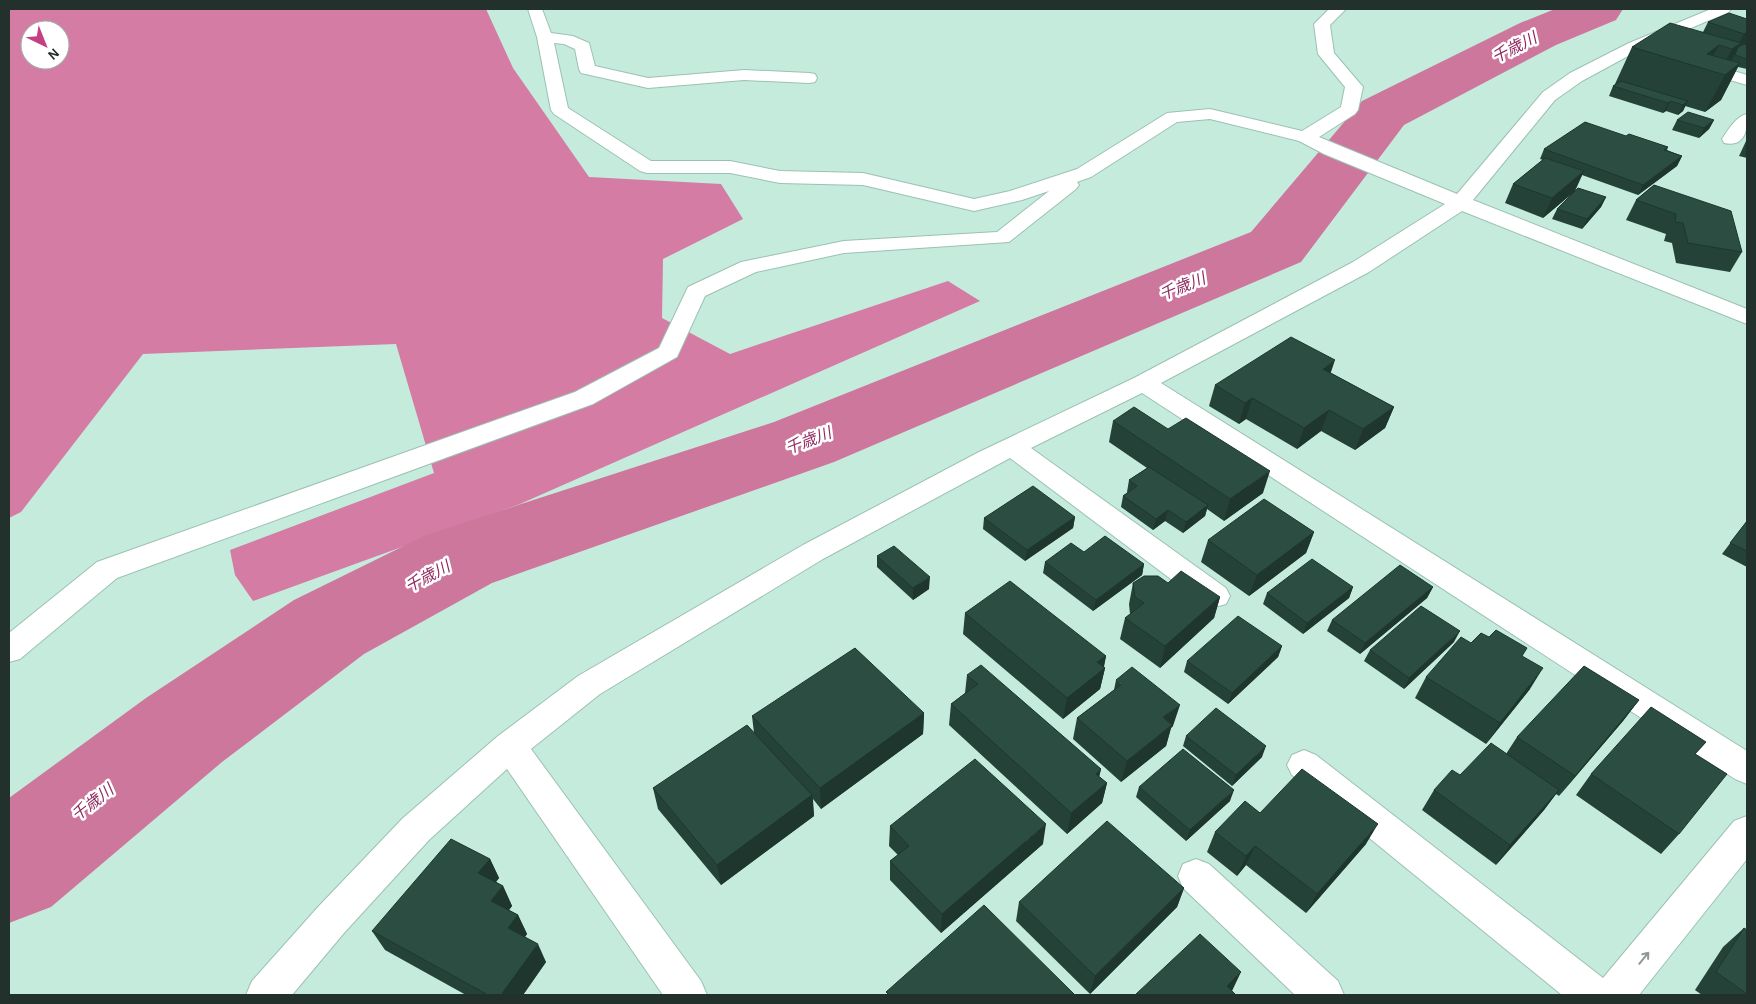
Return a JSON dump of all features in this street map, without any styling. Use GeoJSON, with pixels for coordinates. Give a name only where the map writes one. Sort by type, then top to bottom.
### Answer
{"type":"FeatureCollection","features":[{"type":"Feature","properties":{"kind":"street"},"geometry":{"type":"LineString","coordinates":[[535,9],[545,37],[560,110],[647,167],[730,167],[780,177],[863,179],[974,205],[1015,196],[1084,173]]}},
{"type":"Feature","properties":{"kind":"street"},"geometry":{"type":"LineString","coordinates":[[1305,137],[1349,110],[1354,87],[1326,54],[1322,24],[1338,9]]}},
{"type":"Feature","properties":{"kind":"street"},"geometry":{"type":"LineString","coordinates":[[266,995],[331,920],[416,829],[510,746],[590,685],[812,552],[1013,447],[1143,383],[1361,267],[1460,203],[1549,96],[1576,76],[1644,49],[1724,9]]}},
{"type":"Feature","properties":{"kind":"street"},"geometry":{"type":"LineString","coordinates":[[545,37],[567,39],[583,46],[587,69],[648,83],[744,74],[809,78]]}},
{"type":"Feature","properties":{"kind":"street"},"geometry":{"type":"LineString","coordinates":[[1682,60],[1747,80]]}},
{"type":"Feature","properties":{"kind":"street"},"geometry":{"type":"LineString","coordinates":[[9,650],[107,570],[584,398],[670,352],[696,292],[749,267],[844,247],[1002,238],[1084,173],[1173,117],[1210,114],[1305,137],[1330,150],[1460,203],[1747,317]]}},
{"type":"Feature","properties":{"kind":"street"},"geometry":{"type":"LineString","coordinates":[[1731,140],[1747,119]]}},
{"type":"Feature","properties":{"kind":"street"},"geometry":{"type":"LineString","coordinates":[[1143,383],[1747,769]]}},
{"type":"Feature","properties":{"kind":"street"},"geometry":{"type":"LineString","coordinates":[[1013,447],[1216,596]]}},
{"type":"Feature","properties":{"kind":"street"},"geometry":{"type":"LineString","coordinates":[[510,746],[687,995]]}},
{"type":"Feature","properties":{"kind":"street"},"geometry":{"type":"LineString","coordinates":[[1304,765],[1593,995]]}},
{"type":"Feature","properties":{"kind":"street"},"geometry":{"type":"LineString","coordinates":[[1614,995],[1747,832]]}},
{"type":"Feature","properties":{"kind":"street"},"geometry":{"type":"LineString","coordinates":[[1196,876],[1324,995]]}},
{"type":"Feature","properties":{"kind":"shaded area"},"geometry":{"type":"Polygon","coordinates":[[[9,9],[486,9],[513,68],[589,177],[721,184],[743,219],[663,259],[662,318],[730,354],[948,281],[980,301],[520,504],[253,601],[235,575],[230,550],[434,473],[396,344],[143,354],[21,512],[9,518],[9,9]]]}},
{"type":"Feature","properties":{"kind":"building"},"geometry":{"type":"Polygon","coordinates":[[[1729,13],[1747,19],[1747,32],[1744,34],[1708,22],[1729,13]]]}},
{"type":"Feature","properties":{"kind":"building"},"geometry":{"type":"Polygon","coordinates":[[[1670,23],[1741,43],[1732,49],[1719,45],[1707,54],[1740,63],[1725,75],[1632,47],[1670,23]]]}},
{"type":"Feature","properties":{"kind":"building"},"geometry":{"type":"Polygon","coordinates":[[[1744,44],[1747,45],[1747,59],[1735,55],[1738,47],[1744,44]]]}},
{"type":"Feature","properties":{"kind":"building"},"geometry":{"type":"Polygon","coordinates":[[[1621,81],[1688,101],[1683,105],[1670,101],[1668,103],[1613,86],[1621,81]]]}},
{"type":"Feature","properties":{"kind":"building"},"geometry":{"type":"Polygon","coordinates":[[[1688,112],[1714,120],[1704,128],[1677,120],[1688,112]]]}},
{"type":"Feature","properties":{"kind":"building"},"geometry":{"type":"Polygon","coordinates":[[[1585,122],[1626,136],[1629,134],[1668,147],[1664,150],[1682,156],[1643,185],[1544,149],[1585,122]]]}},
{"type":"Feature","properties":{"kind":"building"},"geometry":{"type":"Polygon","coordinates":[[[1545,158],[1584,171],[1552,198],[1513,184],[1545,158]]]}},
{"type":"Feature","properties":{"kind":"building"},"geometry":{"type":"Polygon","coordinates":[[[1654,185],[1731,211],[1742,252],[1688,243],[1683,223],[1675,222],[1676,214],[1636,200],[1654,185]]]}},
{"type":"Feature","properties":{"kind":"building"},"geometry":{"type":"Polygon","coordinates":[[[1578,188],[1606,197],[1587,219],[1557,209],[1578,188]]]}},
{"type":"Feature","properties":{"kind":"building"},"geometry":{"type":"Polygon","coordinates":[[[1291,337],[1335,360],[1323,369],[1394,407],[1363,429],[1329,410],[1304,428],[1252,398],[1245,403],[1215,385],[1291,337]]]}},
{"type":"Feature","properties":{"kind":"building"},"geometry":{"type":"Polygon","coordinates":[[[1134,407],[1168,429],[1186,418],[1270,471],[1230,499],[1113,421],[1134,407]]]}},
{"type":"Feature","properties":{"kind":"building"},"geometry":{"type":"Polygon","coordinates":[[[1149,467],[1208,505],[1186,522],[1168,510],[1156,519],[1123,496],[1137,486],[1129,480],[1149,467]]]}},
{"type":"Feature","properties":{"kind":"building"},"geometry":{"type":"Polygon","coordinates":[[[1033,486],[1075,517],[1027,550],[984,518],[1033,486]]]}},
{"type":"Feature","properties":{"kind":"building"},"geometry":{"type":"Polygon","coordinates":[[[1264,499],[1314,532],[1257,575],[1208,540],[1264,499]]]}},
{"type":"Feature","properties":{"kind":"building"},"geometry":{"type":"Polygon","coordinates":[[[1747,521],[1747,551],[1730,543],[1747,521]]]}},
{"type":"Feature","properties":{"kind":"building"},"geometry":{"type":"Polygon","coordinates":[[[1105,536],[1144,564],[1096,600],[1045,562],[1071,543],[1084,552],[1105,536]]]}},
{"type":"Feature","properties":{"kind":"building"},"geometry":{"type":"Polygon","coordinates":[[[894,546],[930,577],[913,588],[877,556],[894,546]]]}},
{"type":"Feature","properties":{"kind":"building"},"geometry":{"type":"Polygon","coordinates":[[[1312,559],[1353,587],[1307,623],[1267,593],[1312,559]]]}},
{"type":"Feature","properties":{"kind":"building"},"geometry":{"type":"Polygon","coordinates":[[[1400,565],[1433,587],[1365,643],[1332,620],[1400,565]]]}},
{"type":"Feature","properties":{"kind":"building"},"geometry":{"type":"Polygon","coordinates":[[[1181,571],[1220,597],[1165,646],[1125,618],[1144,603],[1135,597],[1133,583],[1144,576],[1158,576],[1168,583],[1181,571]]]}},
{"type":"Feature","properties":{"kind":"building"},"geometry":{"type":"Polygon","coordinates":[[[1010,581],[1106,656],[1097,662],[1105,668],[1067,698],[965,613],[1010,581]]]}},
{"type":"Feature","properties":{"kind":"building"},"geometry":{"type":"Polygon","coordinates":[[[1421,606],[1460,631],[1409,678],[1370,650],[1421,606]]]}},
{"type":"Feature","properties":{"kind":"building"},"geometry":{"type":"Polygon","coordinates":[[[1238,616],[1282,646],[1232,693],[1187,661],[1238,616]]]}},
{"type":"Feature","properties":{"kind":"building"},"geometry":{"type":"Polygon","coordinates":[[[1496,630],[1527,648],[1522,656],[1543,668],[1500,723],[1426,677],[1461,637],[1471,643],[1481,633],[1489,637],[1496,630]]]}},
{"type":"Feature","properties":{"kind":"building"},"geometry":{"type":"Polygon","coordinates":[[[855,648],[924,713],[820,788],[752,716],[855,648]]]}},
{"type":"Feature","properties":{"kind":"building"},"geometry":{"type":"Polygon","coordinates":[[[981,665],[1101,769],[1096,774],[1107,783],[1071,813],[951,704],[978,684],[967,675],[981,665]]]}},
{"type":"Feature","properties":{"kind":"building"},"geometry":{"type":"Polygon","coordinates":[[[1584,666],[1639,700],[1575,776],[1517,737],[1584,666]]]}},
{"type":"Feature","properties":{"kind":"building"},"geometry":{"type":"Polygon","coordinates":[[[1132,667],[1180,705],[1163,717],[1172,725],[1127,761],[1077,718],[1122,684],[1116,680],[1132,667]]]}},
{"type":"Feature","properties":{"kind":"building"},"geometry":{"type":"Polygon","coordinates":[[[1651,707],[1706,742],[1695,754],[1727,774],[1679,834],[1591,774],[1651,707]]]}},
{"type":"Feature","properties":{"kind":"building"},"geometry":{"type":"Polygon","coordinates":[[[1216,708],[1266,746],[1236,775],[1186,736],[1216,708]]]}},
{"type":"Feature","properties":{"kind":"building"},"geometry":{"type":"Polygon","coordinates":[[[747,725],[812,795],[717,865],[653,788],[747,725]]]}},
{"type":"Feature","properties":{"kind":"building"},"geometry":{"type":"Polygon","coordinates":[[[1491,743],[1559,790],[1510,845],[1434,790],[1452,770],[1460,775],[1491,743]]]}},
{"type":"Feature","properties":{"kind":"building"},"geometry":{"type":"Polygon","coordinates":[[[1183,749],[1234,790],[1190,830],[1139,787],[1183,749]]]}},
{"type":"Feature","properties":{"kind":"building"},"geometry":{"type":"Polygon","coordinates":[[[975,759],[1046,824],[942,914],[890,861],[909,846],[890,826],[975,759]]]}},
{"type":"Feature","properties":{"kind":"building"},"geometry":{"type":"Polygon","coordinates":[[[1302,769],[1378,824],[1317,894],[1255,846],[1246,856],[1215,832],[1245,801],[1260,813],[1302,769]]]}},
{"type":"Feature","properties":{"kind":"building"},"geometry":{"type":"Polygon","coordinates":[[[1107,821],[1184,888],[1095,976],[1019,902],[1107,821]]]}},
{"type":"Feature","properties":{"kind":"building"},"geometry":{"type":"Polygon","coordinates":[[[451,839],[490,859],[478,873],[503,886],[491,901],[518,915],[508,928],[538,944],[501,995],[488,995],[372,931],[451,839]]]}},
{"type":"Feature","properties":{"kind":"building"},"geometry":{"type":"Polygon","coordinates":[[[984,905],[1075,995],[889,995],[886,992],[984,905]]]}},
{"type":"Feature","properties":{"kind":"building"},"geometry":{"type":"Polygon","coordinates":[[[1744,928],[1747,930],[1747,994],[1716,972],[1744,928]]]}},
{"type":"Feature","properties":{"kind":"building"},"geometry":{"type":"Polygon","coordinates":[[[1200,934],[1241,972],[1227,986],[1236,995],[1135,995],[1200,934]]]}},
{"type":"Feature","properties":{"kind":"waterway","name":"千歳川"},"geometry":{"type":"LineString","coordinates":[[9,868],[184,730],[329,627],[459,559],[804,442],[1276,247],[1383,113],[1538,34],[1598,9]]}}]}
